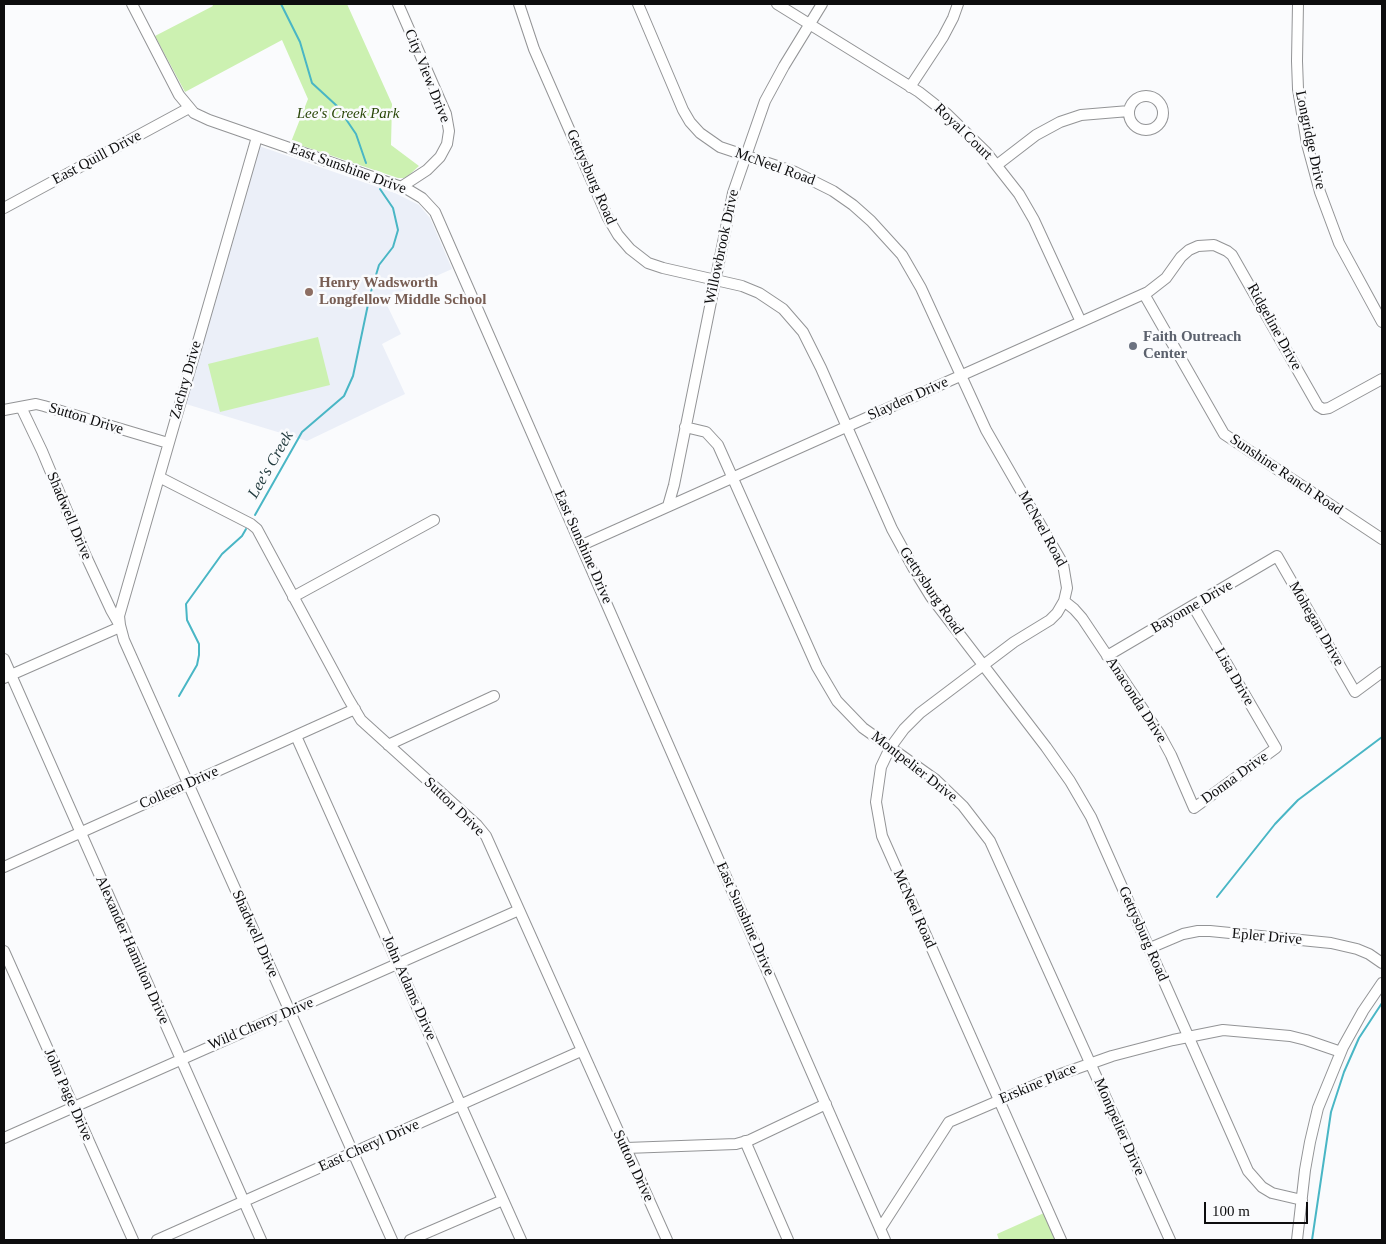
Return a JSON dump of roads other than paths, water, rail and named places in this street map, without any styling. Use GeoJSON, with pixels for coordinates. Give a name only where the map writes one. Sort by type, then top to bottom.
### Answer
{"type":"FeatureCollection","features":[{"type":"Feature","properties":{"kind":"street","name":"East Sunshine Drive"},"geometry":{"type":"LineString","coordinates":[[132,4],[179,95],[198,116],[401,187],[422,198],[435,212],[885,1240]]}},
{"type":"Feature","properties":{"kind":"street","name":"City View Drive"},"geometry":{"type":"LineString","coordinates":[[398,4],[446,114],[449,131],[447,144],[440,157],[427,170],[401,187]]}},
{"type":"Feature","properties":{"kind":"street","name":"Gettysburg Road"},"geometry":{"type":"LineString","coordinates":[[519,4],[534,49],[608,218],[618,235],[630,249],[648,263],[742,286],[759,293],[783,309],[795,320],[809,343],[903,552],[931,597],[1046,747],[1070,781],[1091,817],[1248,1171],[1262,1186],[1272,1192],[1302,1200]]}},
{"type":"Feature","properties":{"kind":"street","name":"McNeel Road"},"geometry":{"type":"LineString","coordinates":[[638,4],[683,110],[690,122],[700,133],[713,143],[745,156],[795,172],[822,185],[853,205],[871,221],[902,255],[915,276],[986,430],[1061,558],[1067,588],[1064,602],[1057,613],[1050,620],[1014,642],[920,713],[904,729],[890,748],[881,767],[877,790],[877,813],[882,836],[1060,1240]]}},
{"type":"Feature","properties":{"kind":"street","name":"Royal Court"},"geometry":{"type":"LineString","coordinates":[[777,4],[910,87],[947,114],[986,152],[1019,194],[1034,220],[1081,322]]}},
{"type":"Feature","properties":{"kind":"street","name":"Willowbrook Drive"},"geometry":{"type":"LineString","coordinates":[[668,506],[729,209],[745,156],[765,101],[822,4]]}},
{"type":"Feature","properties":{"kind":"street"},"geometry":{"type":"LineString","coordinates":[[910,87],[943,37],[958,4]]}},
{"type":"Feature","properties":{"kind":"street","name":"Longridge Drive"},"geometry":{"type":"LineString","coordinates":[[1298,4],[1298,89],[1307,144],[1320,192],[1339,243],[1382,322]]}},
{"type":"Feature","properties":{"kind":"street","name":"East Quill Drive"},"geometry":{"type":"LineString","coordinates":[[4,208],[189,108]]}},
{"type":"Feature","properties":{"kind":"street"},"geometry":{"type":"LineString","coordinates":[[997,165],[1036,136],[1060,122],[1081,115],[1129,111]]}},
{"type":"Feature","properties":{"kind":"street","name":"Zachry Drive"},"geometry":{"type":"LineString","coordinates":[[120,626],[119,616],[257,137]]}},
{"type":"Feature","properties":{"kind":"street","name":"Slayden Drive"},"geometry":{"type":"LineString","coordinates":[[582,545],[1144,294],[1166,278],[1181,257],[1189,250],[1205,245],[1221,248]]}},
{"type":"Feature","properties":{"kind":"street","name":"Ridgeline Drive"},"geometry":{"type":"LineString","coordinates":[[1221,248],[1227,250],[1237,262],[1318,406],[1323,409],[1329,408],[1382,379]]}},
{"type":"Feature","properties":{"kind":"street","name":"Sunshine Ranch Road"},"geometry":{"type":"LineString","coordinates":[[1144,294],[1224,434],[1382,539]]}},
{"type":"Feature","properties":{"kind":"street","name":"Sutton Drive"},"geometry":{"type":"LineString","coordinates":[[4,410],[36,404],[168,443]]}},
{"type":"Feature","properties":{"kind":"street","name":"Shadwell Drive"},"geometry":{"type":"LineString","coordinates":[[22,407],[85,554],[120,626],[392,1240]]}},
{"type":"Feature","properties":{"kind":"street","name":"Montpelier Drive"},"geometry":{"type":"LineString","coordinates":[[685,427],[700,430],[711,435],[718,444],[822,679],[837,701],[863,728],[936,780],[964,806],[990,842],[1170,1240]]}},
{"type":"Feature","properties":{"kind":"street","name":"Sutton Drive"},"geometry":{"type":"LineString","coordinates":[[159,477],[257,529],[361,720],[486,836],[666,1240]]}},
{"type":"Feature","properties":{"kind":"street"},"geometry":{"type":"LineString","coordinates":[[293,596],[434,520]]}},
{"type":"Feature","properties":{"kind":"street","name":"Bayonne Drive"},"geometry":{"type":"LineString","coordinates":[[1108,656],[1277,556]]}},
{"type":"Feature","properties":{"kind":"street","name":"Mohegan Drive"},"geometry":{"type":"LineString","coordinates":[[1277,556],[1355,692],[1382,672]]}},
{"type":"Feature","properties":{"kind":"street","name":"Anaconda Drive"},"geometry":{"type":"LineString","coordinates":[[1064,602],[1078,613],[1159,733],[1171,754],[1194,808]]}},
{"type":"Feature","properties":{"kind":"street","name":"Lisa Drive"},"geometry":{"type":"LineString","coordinates":[[1193,606],[1276,748]]}},
{"type":"Feature","properties":{"kind":"street"},"geometry":{"type":"LineString","coordinates":[[7,677],[120,626]]}},
{"type":"Feature","properties":{"kind":"street","name":"Alexander Hamilton Drive"},"geometry":{"type":"LineString","coordinates":[[4,659],[7,677],[80,833],[261,1240]]}},
{"type":"Feature","properties":{"kind":"street"},"geometry":{"type":"LineString","coordinates":[[388,745],[494,696]]}},
{"type":"Feature","properties":{"kind":"street","name":"Colleen Drive"},"geometry":{"type":"LineString","coordinates":[[4,867],[355,709]]}},
{"type":"Feature","properties":{"kind":"street","name":"John Adams Drive"},"geometry":{"type":"LineString","coordinates":[[296,736],[521,1240]]}},
{"type":"Feature","properties":{"kind":"street","name":"Donna Drive"},"geometry":{"type":"LineString","coordinates":[[1194,808],[1276,748]]}},
{"type":"Feature","properties":{"kind":"street","name":"Wild Cherry Drive"},"geometry":{"type":"LineString","coordinates":[[4,1138],[519,910]]}},
{"type":"Feature","properties":{"kind":"street","name":"Epler Drive"},"geometry":{"type":"LineString","coordinates":[[1150,948],[1183,934],[1210,931],[1331,943],[1357,949],[1369,954],[1382,963]]}},
{"type":"Feature","properties":{"kind":"street","name":"John Page Drive"},"geometry":{"type":"LineString","coordinates":[[4,951],[132,1240]]}},
{"type":"Feature","properties":{"kind":"street"},"geometry":{"type":"LineString","coordinates":[[1297,1240],[1310,1142],[1328,1080],[1363,1011],[1382,983]]}},
{"type":"Feature","properties":{"kind":"street","name":"Erskine Place"},"geometry":{"type":"LineString","coordinates":[[880,1229],[949,1122],[1061,1074],[1090,1063],[1213,1031],[1232,1030],[1298,1038],[1341,1052]]}},
{"type":"Feature","properties":{"kind":"street","name":"East Cheryl Drive"},"geometry":{"type":"LineString","coordinates":[[158,1240],[581,1051]]}},
{"type":"Feature","properties":{"kind":"street"},"geometry":{"type":"LineString","coordinates":[[626,1148],[726,1146],[745,1142],[826,1104]]}},
{"type":"Feature","properties":{"kind":"street"},"geometry":{"type":"LineString","coordinates":[[745,1142],[788,1240]]}},
{"type":"Feature","properties":{"kind":"street"},"geometry":{"type":"LineString","coordinates":[[410,1240],[503,1200]]}},
{"type":"Feature","properties":{"kind":"waterway","name":"Lee's Creek"},"geometry":{"type":"LineString","coordinates":[[281,4],[300,42],[312,83],[337,106],[356,134],[366,163]]}},
{"type":"Feature","properties":{"kind":"waterway","name":"Lee's Creek"},"geometry":{"type":"LineString","coordinates":[[255,515],[302,432],[344,396],[353,376],[370,295],[379,265],[393,247],[398,230],[393,208],[380,189]]}},
{"type":"Feature","properties":{"kind":"waterway","name":"Lee's Creek"},"geometry":{"type":"LineString","coordinates":[[179,696],[197,665],[199,655],[199,644],[187,620],[186,604],[222,554],[242,536],[246,529]]}},
{"type":"Feature","properties":{"kind":"waterway"},"geometry":{"type":"LineString","coordinates":[[1217,897],[1275,824],[1298,800],[1382,737]]}},
{"type":"Feature","properties":{"kind":"waterway"},"geometry":{"type":"LineString","coordinates":[[1312,1240],[1331,1112],[1344,1072],[1359,1038],[1382,1003]]}},
{"type":"Feature","properties":{"kind":"place","name":"Henry Wadsworth Longfellow Middle School"},"geometry":{"type":"Point","coordinates":[309,292]}},
{"type":"Feature","properties":{"kind":"place","name":"Faith Outreach Center"},"geometry":{"type":"Point","coordinates":[1133,346]}},
{"type":"Feature","properties":{"kind":"park label","name":"Lee's Creek Park"},"geometry":{"type":"Point","coordinates":[348,114]}}]}
